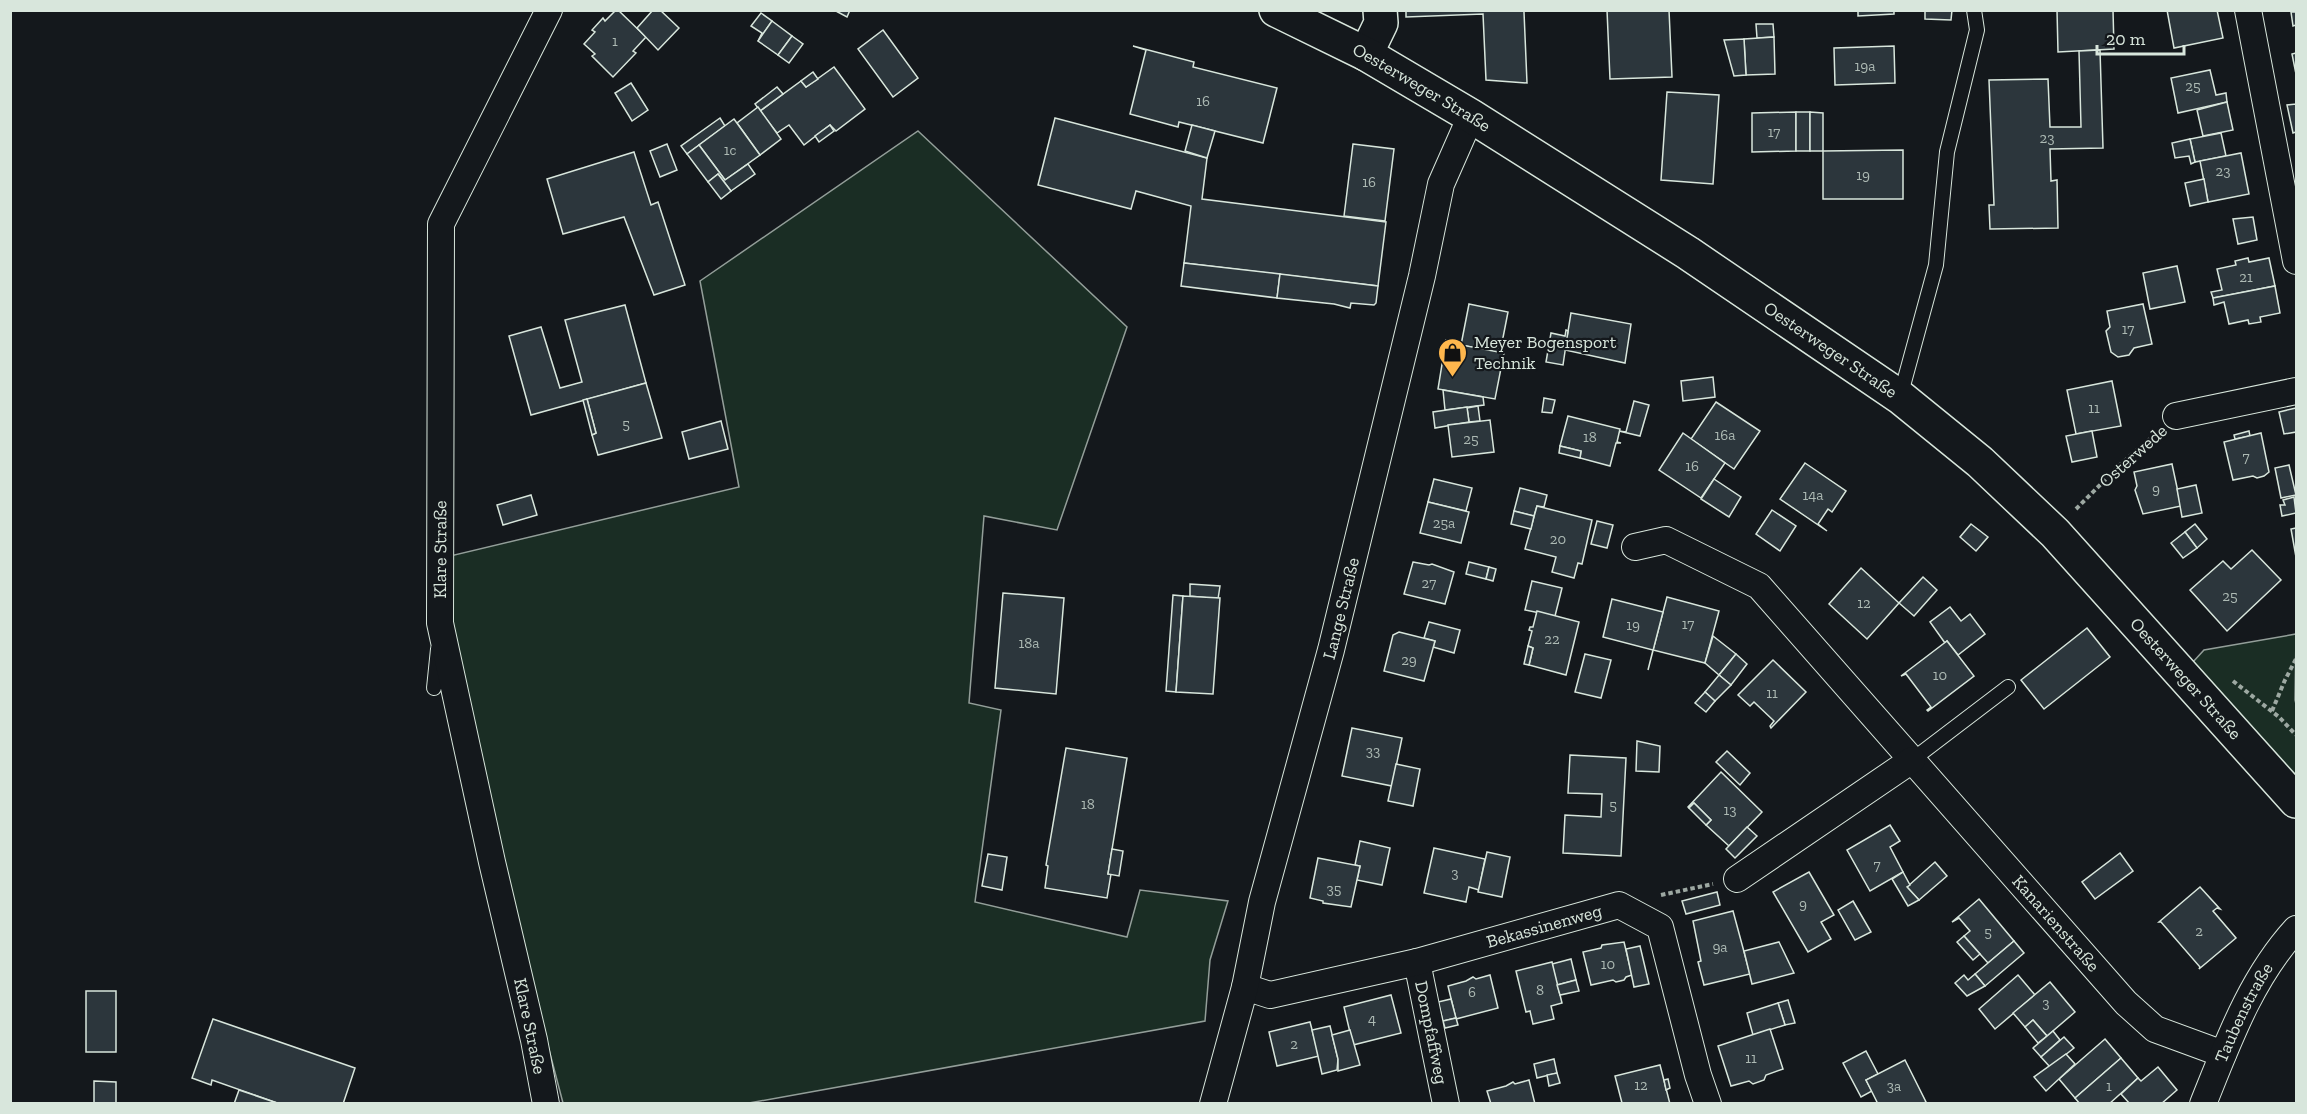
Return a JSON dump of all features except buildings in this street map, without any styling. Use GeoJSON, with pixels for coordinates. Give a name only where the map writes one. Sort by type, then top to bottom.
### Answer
{"type":"FeatureCollection","features":[{"type":"Feature","properties":{"kind":"main road","name":"Oesterweger Straße"},"geometry":{"type":"LineString","coordinates":[[1276,10],[1366,54],[1471,116],[1688,253],[1900,397],[1980,462],[2055,533],[2296,801]]}},
{"type":"Feature","properties":{"kind":"main road"},"geometry":{"type":"LineString","coordinates":[[1366,54],[1381,23],[1380,10]]}},
{"type":"Feature","properties":{"kind":"street","name":"Klare Straße"},"geometry":{"type":"LineString","coordinates":[[546,1104],[534,1040],[440,623],[441,224],[549,10]]}},
{"type":"Feature","properties":{"kind":"street"},"geometry":{"type":"LineString","coordinates":[[2248,10],[2296,261]]}},
{"type":"Feature","properties":{"kind":"street","name":"Lange Straße"},"geometry":{"type":"LineString","coordinates":[[1213,1104],[1245,987],[1262,902],[1333,639],[1422,276],[1441,184],[1471,116]]}},
{"type":"Feature","properties":{"kind":"street","name":"Osterwede"},"geometry":{"type":"LineString","coordinates":[[2176,416],[2296,392]]}},
{"type":"Feature","properties":{"kind":"street","name":"Kanarienstraße"},"geometry":{"type":"LineString","coordinates":[[1635,547],[1666,540],[1759,586],[2126,1003],[2155,1029],[2223,1054]]}},
{"type":"Feature","properties":{"kind":"street"},"geometry":{"type":"LineString","coordinates":[[1737,879],[1912,760]]}},
{"type":"Feature","properties":{"kind":"street","name":"Bekassinenweg"},"geometry":{"type":"LineString","coordinates":[[1245,987],[1270,995],[1416,962],[1620,905],[1660,927],[1708,1104]]}},
{"type":"Feature","properties":{"kind":"street","name":"Taubenstraße"},"geometry":{"type":"LineString","coordinates":[[2203,1104],[2256,983],[2296,929]]}},
{"type":"Feature","properties":{"kind":"street","name":"Dompfaffweg"},"geometry":{"type":"LineString","coordinates":[[1416,962],[1446,1104]]}},
{"type":"Feature","properties":{"kind":"lane"},"geometry":{"type":"LineString","coordinates":[[1900,397],[1936,265],[1947,152],[1977,30],[1974,10]]}},
{"type":"Feature","properties":{"kind":"lane"},"geometry":{"type":"LineString","coordinates":[[434,688],[440,623]]}},
{"type":"Feature","properties":{"kind":"lane"},"geometry":{"type":"LineString","coordinates":[[1912,760],[2008,687]]}},
{"type":"Feature","properties":{"kind":"path","name":"Osterwede"},"geometry":{"type":"LineString","coordinates":[[2055,533],[2122,463],[2176,416]]}},
{"type":"Feature","properties":{"kind":"path"},"geometry":{"type":"LineString","coordinates":[[2272,711],[2284,680],[2296,659]]}},
{"type":"Feature","properties":{"kind":"path"},"geometry":{"type":"LineString","coordinates":[[1620,905],[1737,879]]}},
{"type":"Feature","properties":{"kind":"green space"},"geometry":{"type":"Polygon","coordinates":[[[918,131],[1127,327],[1057,530],[984,516],[969,703],[1001,710],[975,902],[1127,937],[1140,890],[1228,901],[1210,960],[1205,1021],[749,1103],[563,1103],[505,882],[450,621],[450,556],[739,487],[700,281],[918,131]]]}},
{"type":"Feature","properties":{"kind":"green space"},"geometry":{"type":"Polygon","coordinates":[[[2296,634],[2296,777],[2193,662],[2204,650],[2296,634]]]}},
{"type":"Feature","properties":{"kind":"place","name":"Meyer Bogensport Technik"},"geometry":{"type":"Point","coordinates":[1453,378]}}]}
